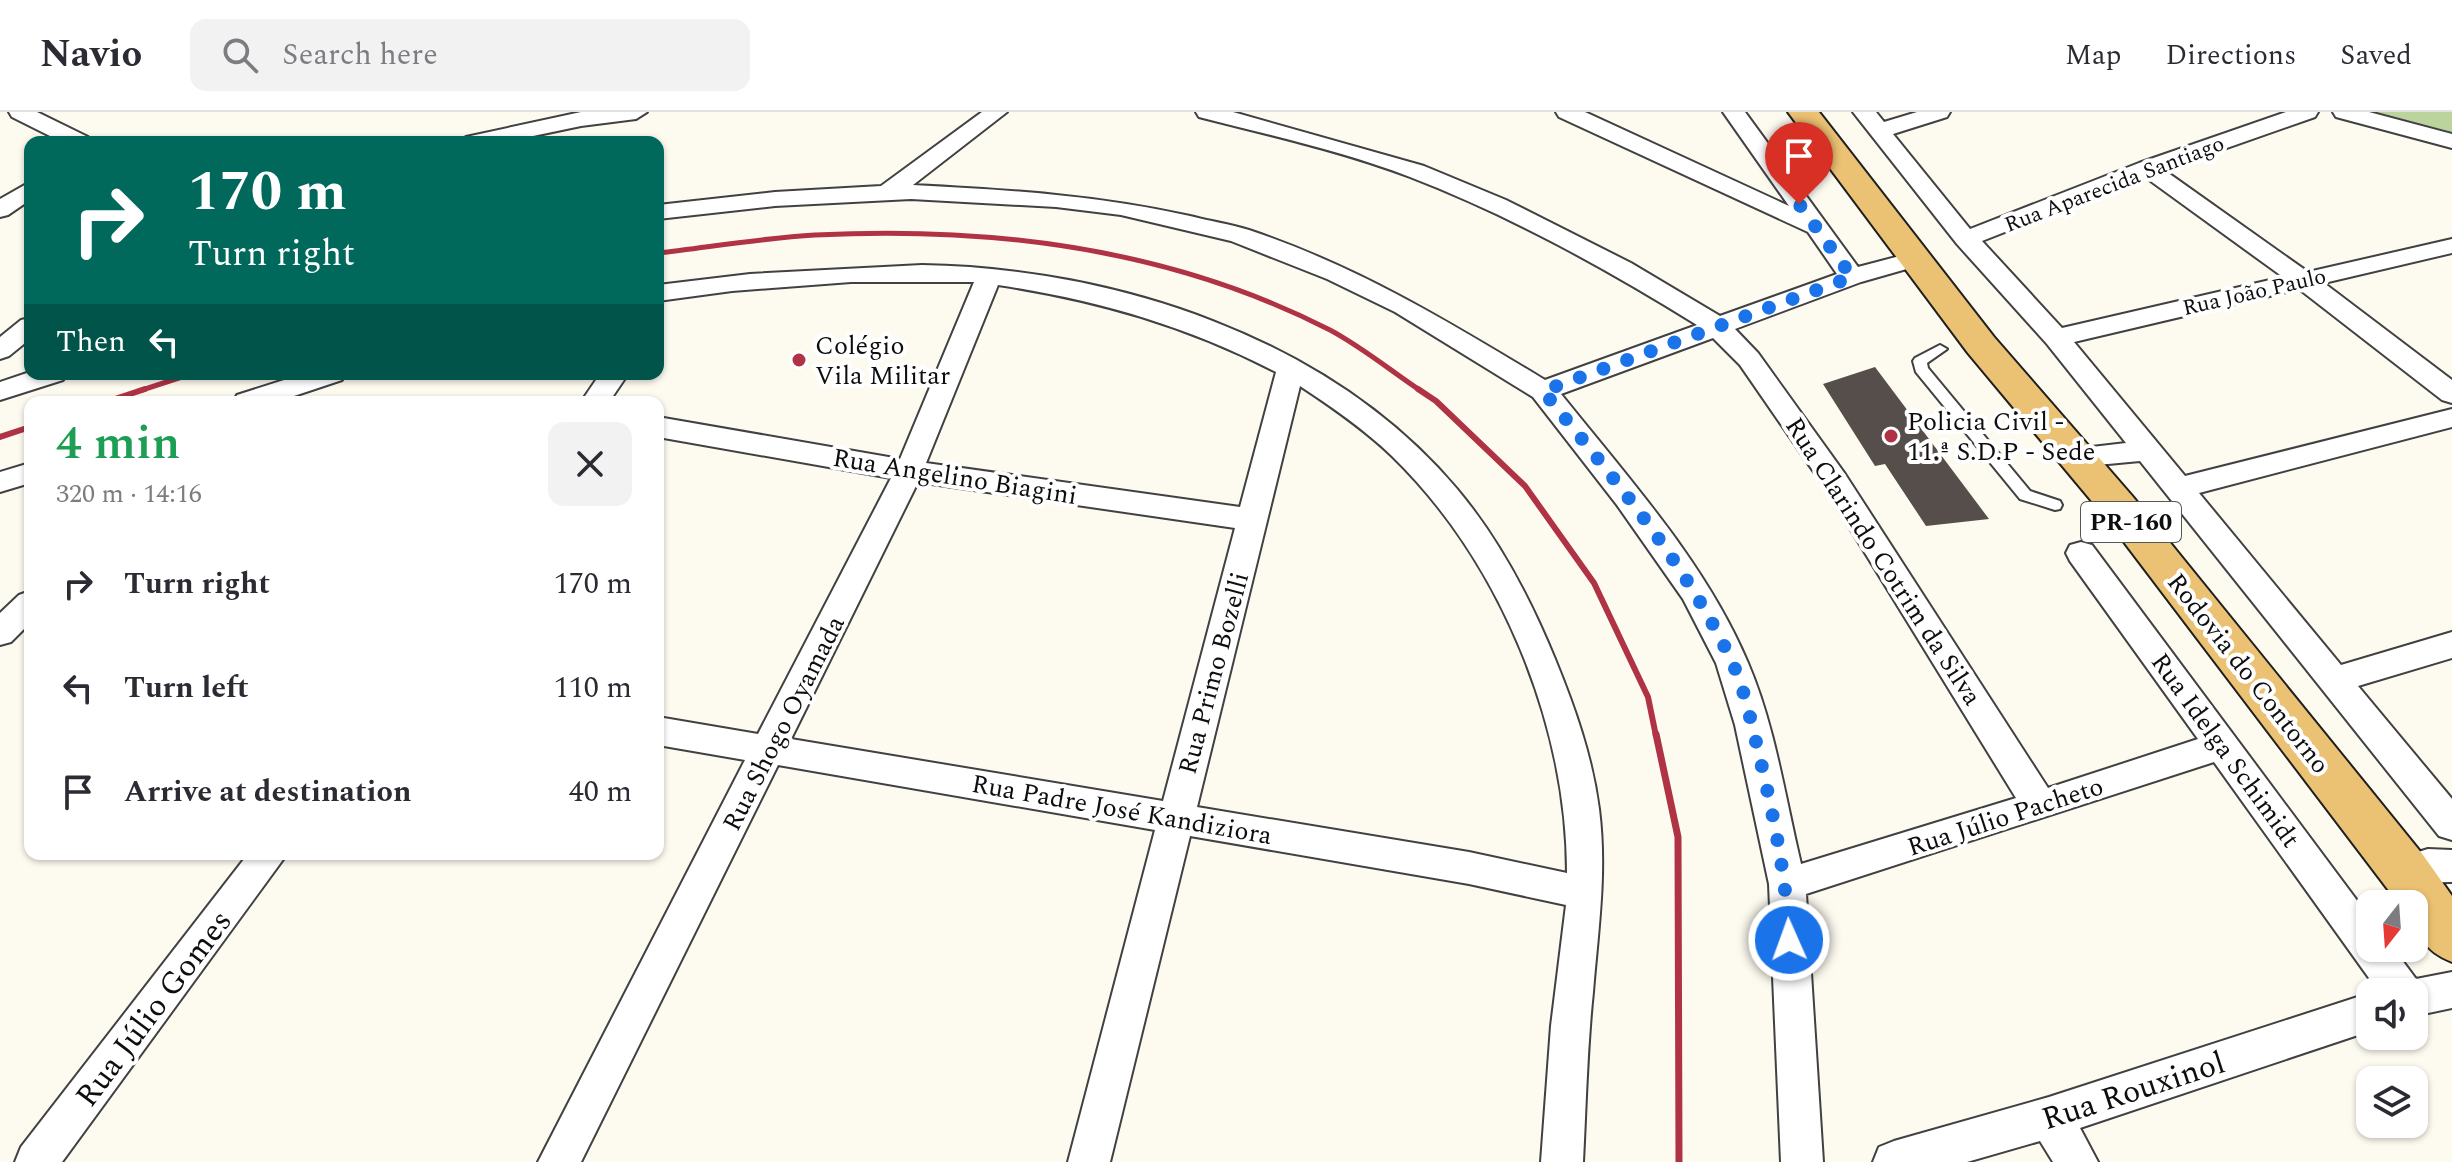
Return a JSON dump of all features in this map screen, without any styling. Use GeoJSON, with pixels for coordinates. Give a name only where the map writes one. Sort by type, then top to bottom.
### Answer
{"type":"FeatureCollection","features":[{"type":"Feature","properties":{"kind":"main road","name":"Rodovia do Contorno"},"geometry":{"type":"LineString","coordinates":[[1803,112],[1981,345],[2119,507],[2405,871],[2452,938]]}},
{"type":"Feature","properties":{"kind":"street"},"geometry":{"type":"LineString","coordinates":[[20,112],[68,136]]}},
{"type":"Feature","properties":{"kind":"street"},"geometry":{"type":"LineString","coordinates":[[500,136],[586,116],[636,112]]}},
{"type":"Feature","properties":{"kind":"street"},"geometry":{"type":"LineString","coordinates":[[889,192],[996,112]]}},
{"type":"Feature","properties":{"kind":"street","name":"Rua Clarindo Cotrim da Silva"},"geometry":{"type":"LineString","coordinates":[[1207,112],[1274,128],[1387,162],[1498,205],[1622,268],[1716,325],[1749,359],[1835,481],[2040,806]]}},
{"type":"Feature","properties":{"kind":"street"},"geometry":{"type":"LineString","coordinates":[[1567,112],[1815,227]]}},
{"type":"Feature","properties":{"kind":"street"},"geometry":{"type":"LineString","coordinates":[[1734,112],[1852,277]]}},
{"type":"Feature","properties":{"kind":"street"},"geometry":{"type":"LineString","coordinates":[[1872,122],[1939,112]]}},
{"type":"Feature","properties":{"kind":"street","name":"Rua Aparecida Santiago"},"geometry":{"type":"LineString","coordinates":[[1966,239],[2147,168],[2307,112]]}},
{"type":"Feature","properties":{"kind":"street"},"geometry":{"type":"LineString","coordinates":[[2344,112],[2452,141]]}},
{"type":"Feature","properties":{"kind":"street"},"geometry":{"type":"LineString","coordinates":[[1872,122],[1966,239],[2056,338],[2452,825]]}},
{"type":"Feature","properties":{"kind":"street"},"geometry":{"type":"LineString","coordinates":[[2147,168],[2302,279],[2452,394]]}},
{"type":"Feature","properties":{"kind":"street"},"geometry":{"type":"LineString","coordinates":[[664,211],[775,199],[889,192],[982,195],[1121,208],[1239,235],[1324,269],[1404,306],[1543,391],[1627,498],[1695,592],[1732,663],[1752,725],[1787,884],[1802,1162]]}},
{"type":"Feature","properties":{"kind":"street"},"geometry":{"type":"LineString","coordinates":[[0,210],[24,193]]}},
{"type":"Feature","properties":{"kind":"street","name":"Rua João Paulo"},"geometry":{"type":"LineString","coordinates":[[2056,338],[2452,246]]}},
{"type":"Feature","properties":{"kind":"street"},"geometry":{"type":"LineString","coordinates":[[1543,391],[1716,325],[1852,277],[1915,259]]}},
{"type":"Feature","properties":{"kind":"street"},"geometry":{"type":"LineString","coordinates":[[664,297],[716,284],[847,275],[989,276],[1074,289],[1139,305],[1206,329],[1327,391],[1387,436],[1443,492],[1481,541],[1522,617],[1555,699],[1573,760],[1585,893],[1572,1005],[1562,1162]]}},
{"type":"Feature","properties":{"kind":"street","name":"Rua Shogo Oyamada"},"geometry":{"type":"LineString","coordinates":[[559,1162],[909,471],[989,276]]}},
{"type":"Feature","properties":{"kind":"street"},"geometry":{"type":"LineString","coordinates":[[0,350],[24,331]]}},
{"type":"Feature","properties":{"kind":"street","name":"Rua Primo Bozelli"},"geometry":{"type":"LineString","coordinates":[[1089,1162],[1290,370]]}},
{"type":"Feature","properties":{"kind":"street"},"geometry":{"type":"LineString","coordinates":[[0,391],[34,380]]}},
{"type":"Feature","properties":{"kind":"street"},"geometry":{"type":"LineString","coordinates":[[265,396],[314,380]]}},
{"type":"Feature","properties":{"kind":"street"},"geometry":{"type":"LineString","coordinates":[[2178,488],[2452,418]]}},
{"type":"Feature","properties":{"kind":"street","name":"Rua Angelino Biagini"},"geometry":{"type":"LineString","coordinates":[[664,428],[909,471],[1253,520]]}},
{"type":"Feature","properties":{"kind":"street"},"geometry":{"type":"LineString","coordinates":[[2076,457],[2147,451]]}},
{"type":"Feature","properties":{"kind":"street"},"geometry":{"type":"LineString","coordinates":[[0,482],[24,475]]}},
{"type":"Feature","properties":{"kind":"street","name":"Rua Idelga Schimidt"},"geometry":{"type":"LineString","coordinates":[[2081,553],[2356,929]]}},
{"type":"Feature","properties":{"kind":"street"},"geometry":{"type":"LineString","coordinates":[[12,631],[24,612]]}},
{"type":"Feature","properties":{"kind":"street"},"geometry":{"type":"LineString","coordinates":[[2336,679],[2452,645]]}},
{"type":"Feature","properties":{"kind":"street","name":"Rua Padre José Kandiziora"},"geometry":{"type":"LineString","coordinates":[[664,732],[1469,868],[1585,893]]}},
{"type":"Feature","properties":{"kind":"street","name":"Rua Júlio Pacheto"},"geometry":{"type":"LineString","coordinates":[[1787,884],[2040,806],[2223,745]]}},
{"type":"Feature","properties":{"kind":"street","name":"Rua Júlio Gomes"},"geometry":{"type":"LineString","coordinates":[[36,1162],[264,860]]}},
{"type":"Feature","properties":{"kind":"street"},"geometry":{"type":"LineString","coordinates":[[2405,871],[2428,865],[2452,866]]}},
{"type":"Feature","properties":{"kind":"street"},"geometry":{"type":"LineString","coordinates":[[2428,995],[2452,990]]}},
{"type":"Feature","properties":{"kind":"street","name":"Rua Rouxinol"},"geometry":{"type":"LineString","coordinates":[[1894,1162],[2049,1118],[2356,1017]]}},
{"type":"Feature","properties":{"kind":"street"},"geometry":{"type":"LineString","coordinates":[[2049,1118],[2077,1162]]}},
{"type":"Feature","properties":{"kind":"lane"},"geometry":{"type":"LineString","coordinates":[[1940,349],[1920,361],[1921,369],[2025,495],[2055,505]]}},
{"type":"Feature","properties":{"kind":"green space"},"geometry":{"type":"Polygon","coordinates":[[[2361,112],[2452,112],[2452,137],[2361,112]]]}},
{"type":"Feature","properties":{"kind":"building","name":"Policia Civil - 11.ª S.D.P - Sede"},"geometry":{"type":"Polygon","coordinates":[[[1875,367],[1989,519],[1926,526],[1885,464],[1875,466],[1823,384],[1875,367]]]}},
{"type":"Feature","properties":{"kind":"railway"},"geometry":{"type":"LineString","coordinates":[[664,252],[795,236],[881,233],[1014,240],[1079,249],[1144,262],[1270,302],[1342,337],[1421,391]]}},
{"type":"Feature","properties":{"kind":"railway"},"geometry":{"type":"LineString","coordinates":[[139,391],[173,380]]}},
{"type":"Feature","properties":{"kind":"railway"},"geometry":{"type":"LineString","coordinates":[[139,391],[145,389]]}},
{"type":"Feature","properties":{"kind":"railway"},"geometry":{"type":"LineString","coordinates":[[124,396],[139,391]]}},
{"type":"Feature","properties":{"kind":"railway"},"geometry":{"type":"LineString","coordinates":[[1421,391],[1436,401],[1525,486],[1594,583],[1648,697],[1656,736]]}},
{"type":"Feature","properties":{"kind":"railway"},"geometry":{"type":"LineString","coordinates":[[0,437],[24,429]]}},
{"type":"Feature","properties":{"kind":"railway"},"geometry":{"type":"LineString","coordinates":[[1656,734],[1678,837],[1679,1162]]}},
{"type":"Feature","properties":{"kind":"place","name":"Colégio Vila Militar"},"geometry":{"type":"Point","coordinates":[799,360]}},
{"type":"Feature","properties":{"kind":"place","name":"Policia Civil - 11.ª S.D.P - Sede"},"geometry":{"type":"Point","coordinates":[1891,436]}},
{"type":"Feature","properties":{"kind":"route"},"geometry":{"type":"LineString","coordinates":[[1789,940],[1787,884],[1778,835],[1752,725],[1732,663],[1695,592],[1627,498],[1543,391],[1852,277],[1799,204]]}}]}
